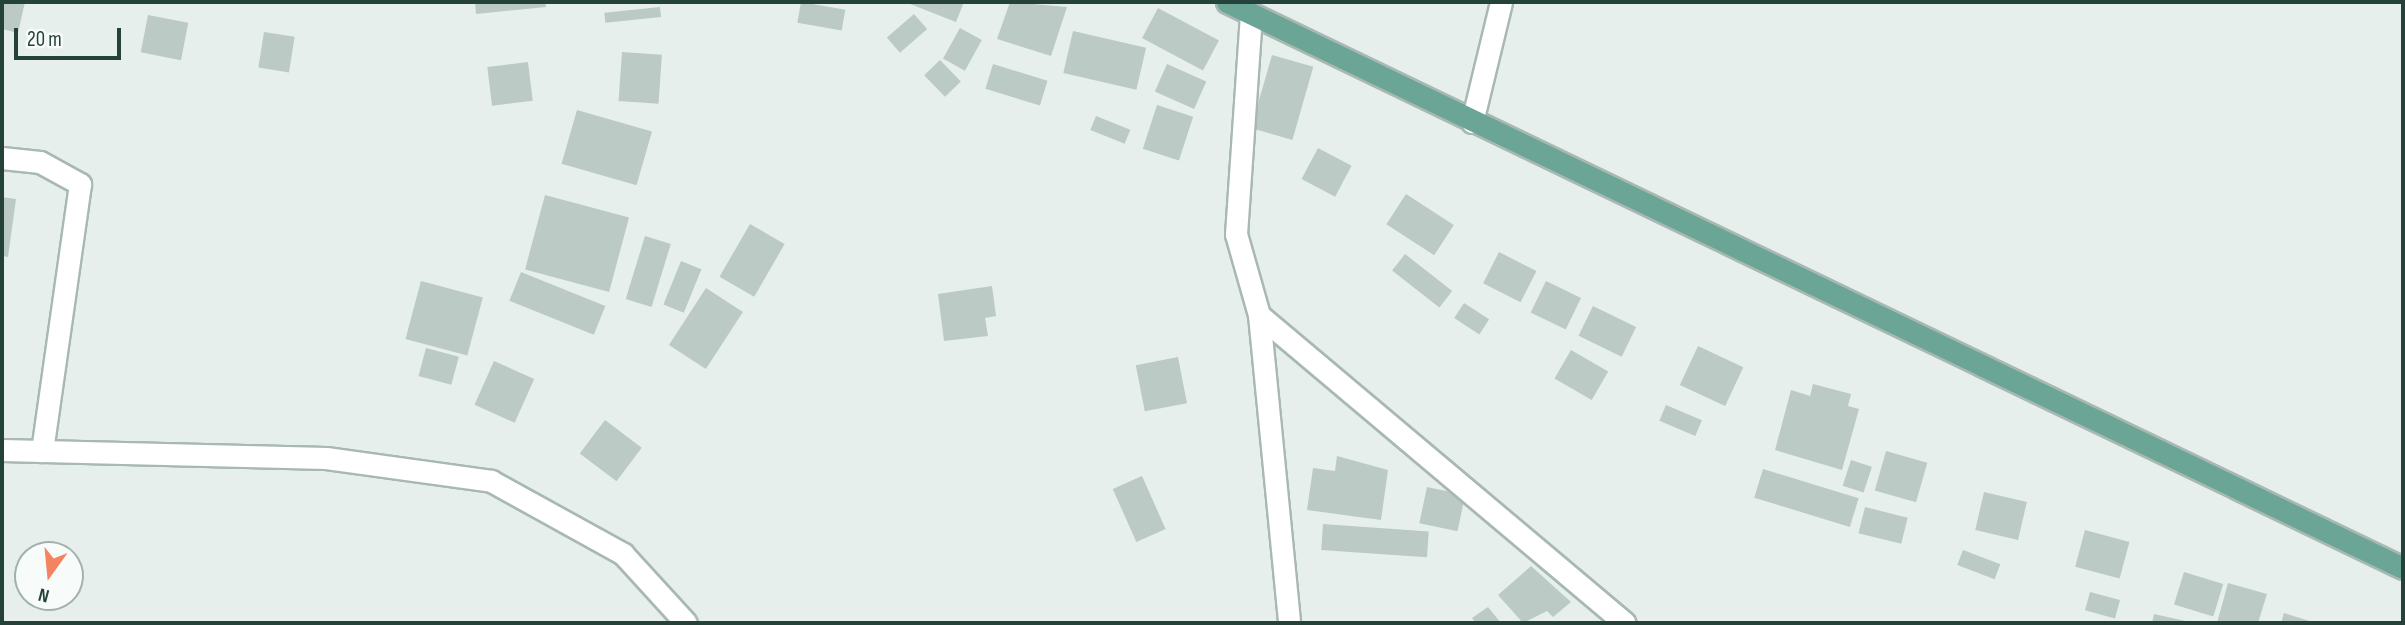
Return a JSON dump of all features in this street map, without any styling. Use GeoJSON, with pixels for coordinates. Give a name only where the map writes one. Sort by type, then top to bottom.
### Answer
{"type":"FeatureCollection","features":[{"type":"Feature","properties":{"kind":"main road"},"geometry":{"type":"LineString","coordinates":[[1227,2],[2403,568]]}},
{"type":"Feature","properties":{"kind":"street"},"geometry":{"type":"LineString","coordinates":[[1472,122],[1501,2]]}},
{"type":"Feature","properties":{"kind":"street"},"geometry":{"type":"LineString","coordinates":[[1251,14],[1236,234],[1259,315],[1289,623]]}},
{"type":"Feature","properties":{"kind":"street"},"geometry":{"type":"LineString","coordinates":[[2,158],[40,162],[80,184],[42,451]]}},
{"type":"Feature","properties":{"kind":"street"},"geometry":{"type":"LineString","coordinates":[[1259,315],[1625,623]]}},
{"type":"Feature","properties":{"kind":"street"},"geometry":{"type":"LineString","coordinates":[[2,450],[326,458],[491,481],[623,554],[686,623]]}},
{"type":"Feature","properties":{"kind":"building"},"geometry":{"type":"Polygon","coordinates":[[[2,2],[25,2],[18,33],[2,29],[2,2]]]}},
{"type":"Feature","properties":{"kind":"building"},"geometry":{"type":"Polygon","coordinates":[[[475,2],[545,2],[546,7],[476,14],[475,2]]]}},
{"type":"Feature","properties":{"kind":"building"},"geometry":{"type":"Polygon","coordinates":[[[801,2],[845,10],[842,30],[797,23],[801,2]]]}},
{"type":"Feature","properties":{"kind":"building"},"geometry":{"type":"Polygon","coordinates":[[[905,2],[964,2],[956,22],[905,2]]]}},
{"type":"Feature","properties":{"kind":"building"},"geometry":{"type":"Polygon","coordinates":[[[1010,2],[1067,7],[1051,56],[997,39],[1010,2]]]}},
{"type":"Feature","properties":{"kind":"building"},"geometry":{"type":"Polygon","coordinates":[[[660,7],[661,17],[605,23],[604,13],[660,7]]]}},
{"type":"Feature","properties":{"kind":"building"},"geometry":{"type":"Polygon","coordinates":[[[1158,8],[1219,40],[1203,70],[1142,38],[1158,8]]]}},
{"type":"Feature","properties":{"kind":"building"},"geometry":{"type":"Polygon","coordinates":[[[914,14],[927,29],[900,53],[887,38],[914,14]]]}},
{"type":"Feature","properties":{"kind":"building"},"geometry":{"type":"Polygon","coordinates":[[[148,15],[188,23],[181,60],[141,52],[148,15]]]}},
{"type":"Feature","properties":{"kind":"building"},"geometry":{"type":"Polygon","coordinates":[[[960,28],[982,40],[965,71],[943,59],[960,28]]]}},
{"type":"Feature","properties":{"kind":"building"},"geometry":{"type":"Polygon","coordinates":[[[1073,31],[1146,48],[1136,90],[1063,73],[1073,31]]]}},
{"type":"Feature","properties":{"kind":"building"},"geometry":{"type":"Polygon","coordinates":[[[264,32],[295,37],[289,72],[258,68],[264,32]]]}},
{"type":"Feature","properties":{"kind":"building"},"geometry":{"type":"Polygon","coordinates":[[[622,52],[662,55],[658,104],[619,101],[622,52]]]}},
{"type":"Feature","properties":{"kind":"building"},"geometry":{"type":"Polygon","coordinates":[[[1272,55],[1313,67],[1292,140],[1251,128],[1272,55]]]}},
{"type":"Feature","properties":{"kind":"building"},"geometry":{"type":"Polygon","coordinates":[[[940,60],[961,82],[945,97],[924,75],[940,60]]]}},
{"type":"Feature","properties":{"kind":"building"},"geometry":{"type":"Polygon","coordinates":[[[528,62],[533,101],[492,106],[487,67],[528,62]]]}},
{"type":"Feature","properties":{"kind":"building"},"geometry":{"type":"Polygon","coordinates":[[[993,64],[1048,81],[1040,106],[985,89],[993,64]]]}},
{"type":"Feature","properties":{"kind":"building"},"geometry":{"type":"Polygon","coordinates":[[[1167,64],[1206,81],[1194,109],[1155,91],[1167,64]]]}},
{"type":"Feature","properties":{"kind":"building"},"geometry":{"type":"Polygon","coordinates":[[[1157,105],[1193,117],[1179,160],[1143,149],[1157,105]]]}},
{"type":"Feature","properties":{"kind":"building"},"geometry":{"type":"Polygon","coordinates":[[[577,110],[652,131],[637,185],[562,164],[577,110]]]}},
{"type":"Feature","properties":{"kind":"building"},"geometry":{"type":"Polygon","coordinates":[[[1096,116],[1130,130],[1125,144],[1090,130],[1096,116]]]}},
{"type":"Feature","properties":{"kind":"building"},"geometry":{"type":"Polygon","coordinates":[[[1318,148],[1352,166],[1335,197],[1302,179],[1318,148]]]}},
{"type":"Feature","properties":{"kind":"building"},"geometry":{"type":"Polygon","coordinates":[[[1406,194],[1454,225],[1434,255],[1386,224],[1406,194]]]}},
{"type":"Feature","properties":{"kind":"building"},"geometry":{"type":"Polygon","coordinates":[[[545,195],[629,218],[609,292],[525,269],[545,195]]]}},
{"type":"Feature","properties":{"kind":"building"},"geometry":{"type":"Polygon","coordinates":[[[2,197],[16,199],[8,257],[2,256],[2,197]]]}},
{"type":"Feature","properties":{"kind":"building"},"geometry":{"type":"Polygon","coordinates":[[[750,224],[785,244],[754,297],[720,277],[750,224]]]}},
{"type":"Feature","properties":{"kind":"building"},"geometry":{"type":"Polygon","coordinates":[[[645,236],[671,244],[652,307],[626,299],[645,236]]]}},
{"type":"Feature","properties":{"kind":"building"},"geometry":{"type":"Polygon","coordinates":[[[1499,252],[1536,271],[1521,302],[1483,283],[1499,252]]]}},
{"type":"Feature","properties":{"kind":"building"},"geometry":{"type":"Polygon","coordinates":[[[1405,254],[1452,291],[1439,307],[1392,271],[1405,254]]]}},
{"type":"Feature","properties":{"kind":"building"},"geometry":{"type":"Polygon","coordinates":[[[681,261],[701,269],[684,313],[663,305],[681,261]]]}},
{"type":"Feature","properties":{"kind":"building"},"geometry":{"type":"Polygon","coordinates":[[[521,272],[605,306],[594,335],[509,301],[521,272]]]}},
{"type":"Feature","properties":{"kind":"building"},"geometry":{"type":"Polygon","coordinates":[[[421,281],[483,298],[467,356],[405,339],[421,281]]]}},
{"type":"Feature","properties":{"kind":"building"},"geometry":{"type":"Polygon","coordinates":[[[1546,281],[1581,298],[1566,330],[1531,312],[1546,281]]]}},
{"type":"Feature","properties":{"kind":"building"},"geometry":{"type":"Polygon","coordinates":[[[992,286],[996,316],[985,318],[988,336],[944,341],[938,294],[992,286]]]}},
{"type":"Feature","properties":{"kind":"building"},"geometry":{"type":"Polygon","coordinates":[[[706,288],[743,312],[706,369],[669,345],[706,288]]]}},
{"type":"Feature","properties":{"kind":"building"},"geometry":{"type":"Polygon","coordinates":[[[1464,303],[1489,319],[1479,334],[1454,318],[1464,303]]]}},
{"type":"Feature","properties":{"kind":"building"},"geometry":{"type":"Polygon","coordinates":[[[1593,306],[1636,327],[1622,357],[1579,336],[1593,306]]]}},
{"type":"Feature","properties":{"kind":"building"},"geometry":{"type":"Polygon","coordinates":[[[1698,346],[1743,367],[1725,406],[1680,385],[1698,346]]]}},
{"type":"Feature","properties":{"kind":"building"},"geometry":{"type":"Polygon","coordinates":[[[426,348],[459,357],[451,385],[418,376],[426,348]]]}},
{"type":"Feature","properties":{"kind":"building"},"geometry":{"type":"Polygon","coordinates":[[[1571,350],[1608,372],[1592,400],[1554,379],[1571,350]]]}},
{"type":"Feature","properties":{"kind":"building"},"geometry":{"type":"Polygon","coordinates":[[[1178,357],[1187,403],[1145,411],[1136,365],[1178,357]]]}},
{"type":"Feature","properties":{"kind":"building"},"geometry":{"type":"Polygon","coordinates":[[[494,361],[534,379],[515,423],[474,405],[494,361]]]}},
{"type":"Feature","properties":{"kind":"building"},"geometry":{"type":"Polygon","coordinates":[[[1813,384],[1851,394],[1848,406],[1859,409],[1842,470],[1775,450],[1791,390],[1810,396],[1813,384]]]}},
{"type":"Feature","properties":{"kind":"building"},"geometry":{"type":"Polygon","coordinates":[[[1666,405],[1702,420],[1695,436],[1659,421],[1666,405]]]}},
{"type":"Feature","properties":{"kind":"building"},"geometry":{"type":"Polygon","coordinates":[[[605,420],[642,448],[616,481],[580,454],[605,420]]]}},
{"type":"Feature","properties":{"kind":"building"},"geometry":{"type":"Polygon","coordinates":[[[1886,451],[1927,463],[1916,502],[1875,490],[1886,451]]]}},
{"type":"Feature","properties":{"kind":"building"},"geometry":{"type":"Polygon","coordinates":[[[1337,456],[1388,470],[1381,520],[1307,510],[1313,468],[1335,471],[1337,456]]]}},
{"type":"Feature","properties":{"kind":"building"},"geometry":{"type":"Polygon","coordinates":[[[1851,460],[1872,467],[1864,492],[1843,486],[1851,460]]]}},
{"type":"Feature","properties":{"kind":"building"},"geometry":{"type":"Polygon","coordinates":[[[1763,469],[1859,498],[1850,527],[1754,498],[1763,469]]]}},
{"type":"Feature","properties":{"kind":"building"},"geometry":{"type":"Polygon","coordinates":[[[1142,476],[1166,529],[1136,542],[1113,489],[1142,476]]]}},
{"type":"Feature","properties":{"kind":"building"},"geometry":{"type":"Polygon","coordinates":[[[1427,487],[1465,495],[1457,531],[1419,523],[1427,487]]]}},
{"type":"Feature","properties":{"kind":"building"},"geometry":{"type":"Polygon","coordinates":[[[1984,492],[2027,502],[2018,540],[1975,530],[1984,492]]]}},
{"type":"Feature","properties":{"kind":"building"},"geometry":{"type":"Polygon","coordinates":[[[1865,507],[1908,518],[1901,544],[1858,533],[1865,507]]]}},
{"type":"Feature","properties":{"kind":"building"},"geometry":{"type":"Polygon","coordinates":[[[1323,524],[1429,531],[1427,557],[1321,550],[1323,524]]]}},
{"type":"Feature","properties":{"kind":"building"},"geometry":{"type":"Polygon","coordinates":[[[2085,530],[2129,542],[2120,579],[2075,567],[2085,530]]]}},
{"type":"Feature","properties":{"kind":"building"},"geometry":{"type":"Polygon","coordinates":[[[1963,550],[2000,564],[1995,579],[1957,565],[1963,550]]]}},
{"type":"Feature","properties":{"kind":"building"},"geometry":{"type":"Polygon","coordinates":[[[1531,566],[1571,602],[1553,617],[1547,611],[1523,623],[1498,595],[1531,566]]]}},
{"type":"Feature","properties":{"kind":"building"},"geometry":{"type":"Polygon","coordinates":[[[2184,572],[2223,584],[2213,617],[2174,605],[2184,572]]]}},
{"type":"Feature","properties":{"kind":"building"},"geometry":{"type":"Polygon","coordinates":[[[2228,583],[2267,594],[2258,623],[2217,623],[2228,583]]]}},
{"type":"Feature","properties":{"kind":"building"},"geometry":{"type":"Polygon","coordinates":[[[2090,592],[2120,600],[2115,618],[2085,610],[2090,592]]]}},
{"type":"Feature","properties":{"kind":"building"},"geometry":{"type":"Polygon","coordinates":[[[1488,607],[1501,623],[1476,623],[1472,618],[1488,607]]]}},
{"type":"Feature","properties":{"kind":"building"},"geometry":{"type":"Polygon","coordinates":[[[2284,613],[2316,623],[2281,623],[2284,613]]]}},
{"type":"Feature","properties":{"kind":"building"},"geometry":{"type":"Polygon","coordinates":[[[2154,614],[2190,622],[2152,623],[2154,614]]]}}]}
